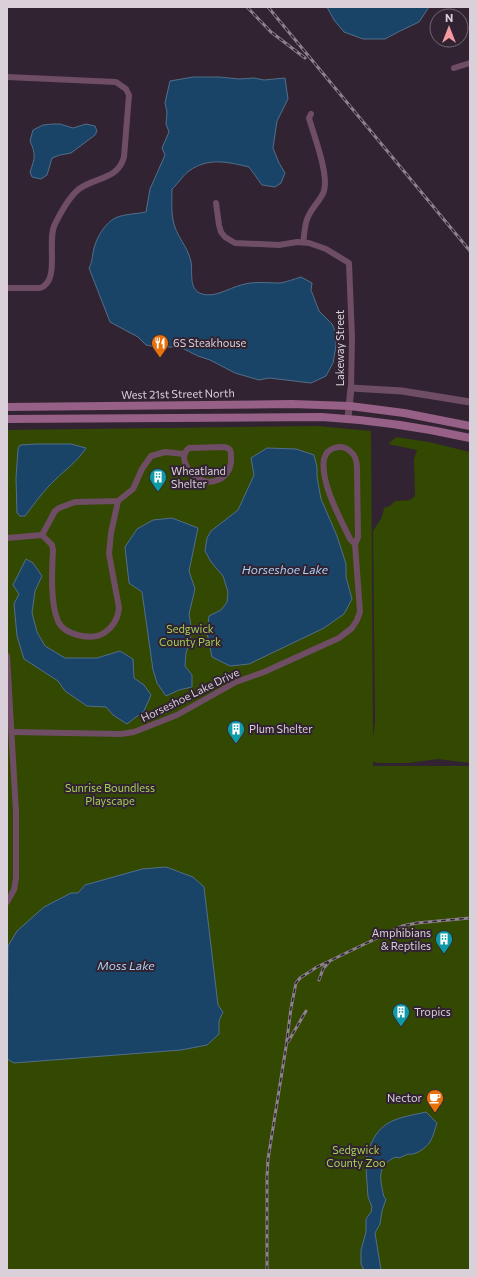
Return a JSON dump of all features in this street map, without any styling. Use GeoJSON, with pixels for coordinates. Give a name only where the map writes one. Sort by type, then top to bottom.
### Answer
{"type":"FeatureCollection","features":[{"type":"Feature","properties":{"kind":"main road","name":"West 21st Street North"},"geometry":{"type":"LineString","coordinates":[[7,407],[285,404],[350,406],[404,413],[470,426]]}},
{"type":"Feature","properties":{"kind":"main road","name":"West 21st Street North"},"geometry":{"type":"LineString","coordinates":[[7,419],[277,416],[348,418],[412,426],[470,438]]}},
{"type":"Feature","properties":{"kind":"street"},"geometry":{"type":"LineString","coordinates":[[454,68],[470,63]]}},
{"type":"Feature","properties":{"kind":"street"},"geometry":{"type":"LineString","coordinates":[[7,77],[116,82],[126,89],[129,95],[124,157],[122,164],[113,174],[83,187],[71,197],[54,225],[52,232],[52,274],[50,281],[45,287],[40,288],[7,288]]}},
{"type":"Feature","properties":{"kind":"street"},"geometry":{"type":"LineString","coordinates":[[216,203],[221,232],[225,237],[235,243],[279,245],[303,242],[308,216],[321,198],[325,184],[324,171],[309,118],[311,114]]}},
{"type":"Feature","properties":{"kind":"street","name":"Lakeway Street"},"geometry":{"type":"LineString","coordinates":[[303,242],[326,249],[348,263],[350,277],[351,388],[348,418]]}},
{"type":"Feature","properties":{"kind":"street"},"geometry":{"type":"LineString","coordinates":[[351,388],[402,391],[470,402]]}},
{"type":"Feature","properties":{"kind":"street"},"geometry":{"type":"LineString","coordinates":[[224,447],[230,450],[231,464],[229,470],[222,478],[205,482],[194,477],[191,473],[184,458],[184,454],[189,448],[224,447]]}},
{"type":"Feature","properties":{"kind":"street"},"geometry":{"type":"LineString","coordinates":[[339,447],[351,451],[357,463],[358,537],[355,544],[350,538],[330,496],[325,478],[324,463],[326,454],[333,448],[339,447]]}},
{"type":"Feature","properties":{"kind":"street"},"geometry":{"type":"LineString","coordinates":[[42,535],[54,511],[59,508],[75,502],[118,501],[133,489],[142,469],[151,456],[165,452],[184,454]]}},
{"type":"Feature","properties":{"kind":"street"},"geometry":{"type":"LineString","coordinates":[[7,538],[42,535],[52,545],[54,550],[53,592],[58,622],[63,628],[71,633],[81,636],[96,636],[104,633],[115,622],[118,615],[119,608],[109,554],[111,533],[118,501]]}},
{"type":"Feature","properties":{"kind":"street","name":"Horseshoe Lake Drive"},"geometry":{"type":"LineString","coordinates":[[12,732],[114,734],[134,732],[177,715],[236,682],[264,672],[339,638],[352,628],[360,612],[355,544]]}},
{"type":"Feature","properties":{"kind":"street"},"geometry":{"type":"LineString","coordinates":[[7,656],[12,732],[10,750],[16,812],[16,878],[14,890],[7,902]]}},
{"type":"Feature","properties":{"kind":"green space"},"geometry":{"type":"Polygon","coordinates":[[[317,426],[371,431],[373,737],[375,722],[373,531],[382,517],[384,508],[390,506],[395,501],[410,500],[415,496],[414,459],[417,450],[388,444],[396,437],[429,442],[470,452],[470,763],[438,759],[408,763],[373,762],[373,766],[470,766],[470,1270],[7,1270],[7,430],[317,426]]]}},
{"type":"Feature","properties":{"kind":"water"},"geometry":{"type":"Polygon","coordinates":[[[327,7],[429,7],[419,22],[385,39],[363,39],[344,32],[334,20],[327,7]]]}},
{"type":"Feature","properties":{"kind":"water"},"geometry":{"type":"Polygon","coordinates":[[[193,77],[239,79],[254,78],[264,80],[285,78],[288,99],[277,121],[273,148],[285,173],[281,183],[275,187],[262,185],[249,167],[226,162],[211,162],[203,164],[187,173],[172,189],[172,212],[175,226],[191,262],[193,285],[198,292],[212,295],[236,286],[260,282],[280,283],[301,277],[312,283],[311,290],[319,311],[332,324],[336,333],[336,346],[333,363],[326,376],[311,383],[269,378],[259,380],[235,373],[180,347],[157,347],[146,345],[138,337],[110,322],[89,268],[96,241],[108,223],[115,218],[146,212],[150,189],[165,155],[162,148],[169,132],[166,124],[167,112],[165,103],[170,81],[193,77]]]}},
{"type":"Feature","properties":{"kind":"water"},"geometry":{"type":"Polygon","coordinates":[[[60,124],[73,128],[86,124],[95,126],[97,131],[95,135],[71,153],[52,158],[47,175],[41,179],[32,177],[30,172],[34,159],[34,153],[30,141],[33,130],[43,125],[60,124]]]}},
{"type":"Feature","properties":{"kind":"water"},"geometry":{"type":"Polygon","coordinates":[[[71,444],[86,448],[83,453],[47,488],[25,516],[20,516],[17,513],[16,478],[18,449],[20,445],[71,444]]]}},
{"type":"Feature","properties":{"kind":"water","name":"Horseshoe Lake"},"geometry":{"type":"Polygon","coordinates":[[[267,448],[296,449],[314,455],[321,499],[337,536],[346,564],[346,577],[352,599],[344,614],[324,628],[249,664],[230,666],[212,657],[207,633],[209,616],[221,610],[227,602],[228,592],[223,576],[211,562],[205,551],[207,538],[211,531],[238,510],[254,475],[251,458],[267,448]]]}},
{"type":"Feature","properties":{"kind":"water"},"geometry":{"type":"Polygon","coordinates":[[[172,518],[198,528],[189,571],[195,589],[189,614],[192,632],[186,653],[185,666],[192,675],[192,687],[179,690],[166,696],[157,683],[153,670],[142,592],[129,583],[125,547],[137,529],[153,520],[172,518]]]}},
{"type":"Feature","properties":{"kind":"water"},"geometry":{"type":"Polygon","coordinates":[[[26,559],[33,563],[42,576],[35,591],[32,613],[37,632],[45,646],[65,658],[97,658],[120,651],[133,659],[134,678],[144,685],[151,695],[144,711],[127,724],[113,715],[106,707],[87,706],[65,691],[58,681],[24,659],[17,636],[14,604],[19,594],[13,585],[26,559]]]}},
{"type":"Feature","properties":{"kind":"water","name":"Moss Lake"},"geometry":{"type":"Polygon","coordinates":[[[166,867],[193,877],[204,887],[218,1005],[223,1012],[219,1021],[219,1034],[207,1045],[181,1050],[14,1063],[7,1059],[8,946],[17,931],[44,907],[71,893],[78,893],[85,885],[142,869],[166,867]]]}},
{"type":"Feature","properties":{"kind":"water"},"geometry":{"type":"Polygon","coordinates":[[[426,1112],[437,1123],[430,1142],[426,1147],[417,1153],[408,1154],[399,1158],[396,1157],[390,1160],[382,1168],[381,1184],[384,1197],[386,1199],[380,1224],[375,1233],[381,1270],[364,1270],[361,1264],[361,1250],[366,1232],[366,1219],[371,1212],[372,1207],[368,1197],[366,1168],[368,1164],[366,1159],[370,1146],[379,1131],[390,1122],[403,1117],[426,1112]]]}},
{"type":"Feature","properties":{"kind":"railway"},"geometry":{"type":"LineString","coordinates":[[247,7],[271,32],[305,58]]}},
{"type":"Feature","properties":{"kind":"railway"},"geometry":{"type":"LineString","coordinates":[[268,7],[470,251]]}},
{"type":"Feature","properties":{"kind":"railway"},"geometry":{"type":"LineString","coordinates":[[267,1270],[268,1159],[296,983],[300,978],[317,967],[402,926],[417,923],[470,918]]}},
{"type":"Feature","properties":{"kind":"railway"},"geometry":{"type":"LineString","coordinates":[[319,980],[323,969],[329,962]]}},
{"type":"Feature","properties":{"kind":"railway"},"geometry":{"type":"LineString","coordinates":[[288,1042],[306,1011]]}},
{"type":"Feature","properties":{"kind":"place","name":"6S Steakhouse"},"geometry":{"type":"Point","coordinates":[160,358]}},
{"type":"Feature","properties":{"kind":"place","name":"Wheatland Shelter"},"geometry":{"type":"Point","coordinates":[158,492]}},
{"type":"Feature","properties":{"kind":"place","name":"Plum Shelter"},"geometry":{"type":"Point","coordinates":[236,744]}},
{"type":"Feature","properties":{"kind":"place","name":"Amphibians & Reptiles"},"geometry":{"type":"Point","coordinates":[444,954]}},
{"type":"Feature","properties":{"kind":"place","name":"Tropics"},"geometry":{"type":"Point","coordinates":[401,1027]}},
{"type":"Feature","properties":{"kind":"place","name":"Nector"},"geometry":{"type":"Point","coordinates":[435,1113]}},
{"type":"Feature","properties":{"kind":"park label","name":"Sedgwick County Park"},"geometry":{"type":"Point","coordinates":[190,635]}},
{"type":"Feature","properties":{"kind":"park label","name":"Sunrise Boundless Playscape"},"geometry":{"type":"Point","coordinates":[110,794]}},
{"type":"Feature","properties":{"kind":"park label","name":"Sedgwick County Zoo"},"geometry":{"type":"Point","coordinates":[356,1156]}}]}
